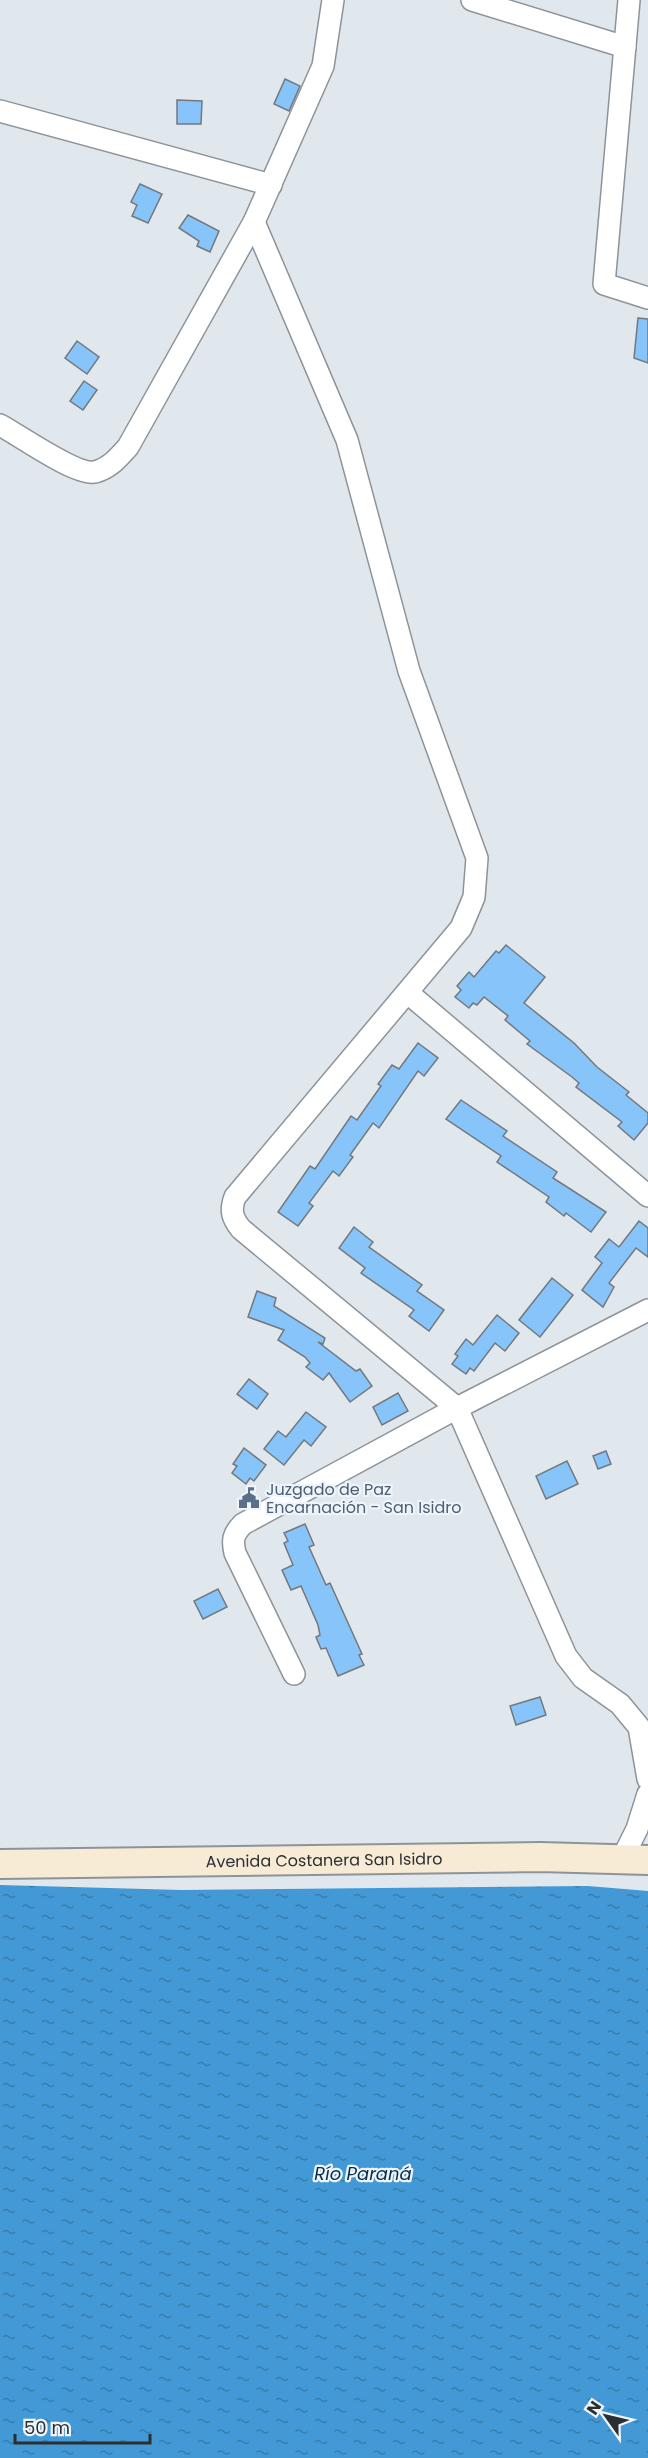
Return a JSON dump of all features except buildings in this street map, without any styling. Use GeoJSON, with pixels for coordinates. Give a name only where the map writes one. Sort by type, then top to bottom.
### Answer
{"type":"FeatureCollection","features":[{"type":"Feature","properties":{"kind":"main road","name":"Avenida Costanera San Isidro"},"geometry":{"type":"LineString","coordinates":[[0,1864],[516,1857],[635,1859]]}},
{"type":"Feature","properties":{"kind":"street"},"geometry":{"type":"LineString","coordinates":[[0,425],[77,470],[94,472],[114,463],[128,447],[254,222],[271,185],[323,66],[333,0]]}},
{"type":"Feature","properties":{"kind":"street"},"geometry":{"type":"LineString","coordinates":[[472,0],[625,47]]}},
{"type":"Feature","properties":{"kind":"street"},"geometry":{"type":"LineString","coordinates":[[629,0],[604,284],[648,298]]}},
{"type":"Feature","properties":{"kind":"street"},"geometry":{"type":"LineString","coordinates":[[0,111],[271,185]]}},
{"type":"Feature","properties":{"kind":"street"},"geometry":{"type":"LineString","coordinates":[[254,222],[347,440],[409,671],[477,858],[474,897],[461,928],[235,1197],[231,1207],[233,1219],[241,1229],[457,1408],[566,1656],[583,1678],[620,1704],[639,1727],[648,1779]]}},
{"type":"Feature","properties":{"kind":"street"},"geometry":{"type":"LineString","coordinates":[[408,993],[648,1196]]}},
{"type":"Feature","properties":{"kind":"street"},"geometry":{"type":"LineString","coordinates":[[294,1674],[235,1554],[232,1541],[236,1531],[243,1524],[457,1408],[648,1310]]}},
{"type":"Feature","properties":{"kind":"street"},"geometry":{"type":"LineString","coordinates":[[635,1859],[637,1829],[648,1794]]}},
{"type":"Feature","properties":{"kind":"water","name":"Río Paraná"},"geometry":{"type":"Polygon","coordinates":[[[0,1885],[181,1890],[588,1886],[648,1891],[648,2458],[0,2458],[0,1885]]]}},
{"type":"Feature","properties":{"kind":"place","name":"Juzgado de Paz Encarnación - San Isidro"},"geometry":{"type":"Point","coordinates":[249,1498]}}]}
